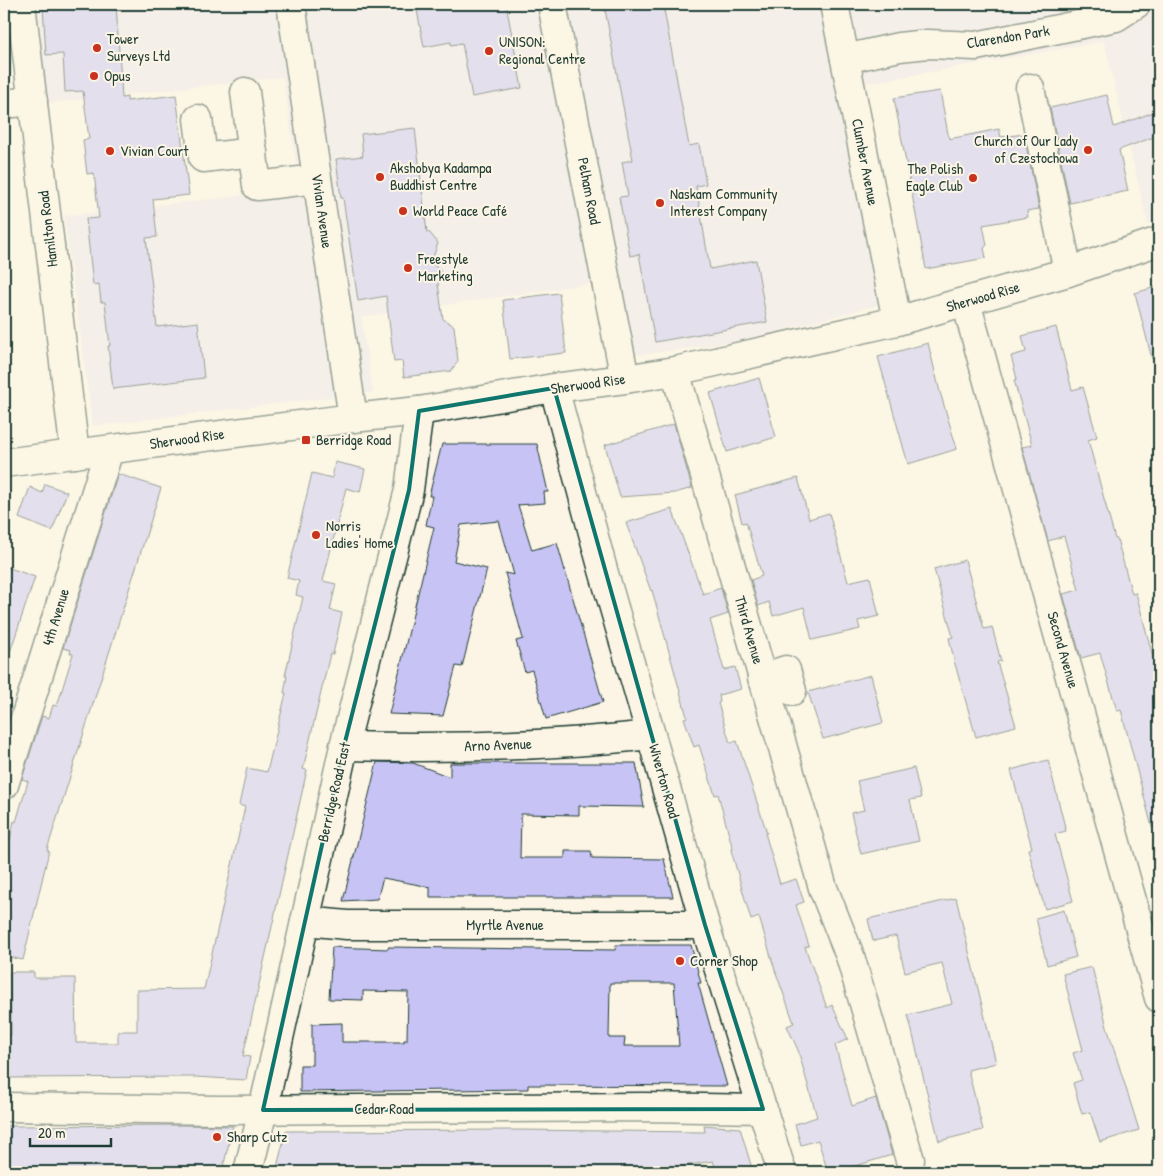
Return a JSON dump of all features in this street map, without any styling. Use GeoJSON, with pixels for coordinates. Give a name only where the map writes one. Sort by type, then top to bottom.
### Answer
{"type":"FeatureCollection","features":[{"type":"Feature","properties":{"kind":"street","name":"Hamilton Road"},"geometry":{"type":"LineString","coordinates":[[21,4],[75,454]]}},
{"type":"Feature","properties":{"kind":"street","name":"Vivian Avenue"},"geometry":{"type":"LineString","coordinates":[[291,4],[353,418]]}},
{"type":"Feature","properties":{"kind":"street","name":"Pelham Road"},"geometry":{"type":"LineString","coordinates":[[552,4],[625,379]]}},
{"type":"Feature","properties":{"kind":"street","name":"Clumber Avenue"},"geometry":{"type":"LineString","coordinates":[[834,4],[897,321]]}},
{"type":"Feature","properties":{"kind":"street","name":"Clarendon Park"},"geometry":{"type":"LineString","coordinates":[[845,59],[899,47],[928,44],[976,46],[1116,17],[1136,4]]}},
{"type":"Feature","properties":{"kind":"street"},"geometry":{"type":"LineString","coordinates":[[1030,88],[1068,272]]}},
{"type":"Feature","properties":{"kind":"street"},"geometry":{"type":"LineString","coordinates":[[245,92],[257,186],[317,179]]}},
{"type":"Feature","properties":{"kind":"street"},"geometry":{"type":"LineString","coordinates":[[4,104],[33,102]]}},
{"type":"Feature","properties":{"kind":"street"},"geometry":{"type":"LineString","coordinates":[[198,119],[203,158],[253,152]]}},
{"type":"Feature","properties":{"kind":"street","name":"Sherwood Rise"},"geometry":{"type":"LineString","coordinates":[[4,463],[418,411],[554,388],[675,371],[897,321],[1068,272],[1159,241]]}},
{"type":"Feature","properties":{"kind":"street","name":"Second Avenue"},"geometry":{"type":"LineString","coordinates":[[966,302],[1159,998]]}},
{"type":"Feature","properties":{"kind":"street","name":"Third Avenue"},"geometry":{"type":"LineString","coordinates":[[675,371],[823,888],[850,956],[910,1160]]}},
{"type":"Feature","properties":{"kind":"street","name":"Wiverton Road"},"geometry":{"type":"LineString","coordinates":[[554,388],[602,570],[651,735],[704,925],[782,1172]]}},
{"type":"Feature","properties":{"kind":"street","name":"Berridge Road East"},"geometry":{"type":"LineString","coordinates":[[248,1172],[344,746],[409,490],[418,411]]}},
{"type":"Feature","properties":{"kind":"street","name":"4th Avenue"},"geometry":{"type":"LineString","coordinates":[[4,785],[109,450]]}},
{"type":"Feature","properties":{"kind":"street"},"geometry":{"type":"LineString","coordinates":[[762,678],[786,670],[792,692]]}},
{"type":"Feature","properties":{"kind":"street","name":"Arno Avenue"},"geometry":{"type":"LineString","coordinates":[[344,746],[410,748],[539,744],[651,735]]}},
{"type":"Feature","properties":{"kind":"street","name":"Myrtle Avenue"},"geometry":{"type":"LineString","coordinates":[[305,921],[348,925],[704,925]]}},
{"type":"Feature","properties":{"kind":"street","name":"Cedar Road"},"geometry":{"type":"LineString","coordinates":[[4,1107],[263,1110],[624,1107],[763,1109]]}},
{"type":"Feature","properties":{"kind":"highlighted area"},"geometry":{"type":"Polygon","coordinates":[[[554,388],[705,925],[763,1109],[263,1110],[344,746],[409,490],[419,411],[554,388]]]}},
{"type":"Feature","properties":{"kind":"shaded area"},"geometry":{"type":"Polygon","coordinates":[[[36,4],[1159,4],[1159,221],[1148,224],[1104,41],[862,84],[908,297],[740,341],[609,359],[594,283],[361,317],[373,392],[93,426],[64,216],[300,189],[283,77],[47,103],[36,4]]]}},
{"type":"Feature","properties":{"kind":"building"},"geometry":{"type":"Polygon","coordinates":[[[116,4],[122,98],[127,97],[127,101],[176,95],[189,195],[153,199],[157,237],[146,238],[157,327],[198,322],[204,378],[113,389],[105,302],[101,302],[99,284],[93,285],[86,219],[99,218],[94,173],[87,174],[83,140],[89,139],[83,91],[65,92],[63,54],[46,55],[43,6],[116,4]]]}},
{"type":"Feature","properties":{"kind":"building","name":"UNISON: Regional Centre"},"geometry":{"type":"Polygon","coordinates":[[[450,4],[506,4],[522,88],[472,97],[462,43],[451,45],[451,42],[424,47],[417,10],[450,4]]]}},
{"type":"Feature","properties":{"kind":"building"},"geometry":{"type":"Polygon","coordinates":[[[604,4],[663,4],[689,146],[699,144],[706,184],[696,186],[710,269],[756,260],[767,322],[655,342],[639,254],[630,256],[619,197],[628,196],[622,162],[633,160],[604,4]]]}},
{"type":"Feature","properties":{"kind":"building","name":"The Polish Eagle Club"},"geometry":{"type":"Polygon","coordinates":[[[940,91],[949,139],[999,129],[1001,137],[1024,134],[1039,209],[1027,211],[1028,217],[983,225],[987,245],[984,248],[986,258],[926,269],[894,98],[940,91]]]}},
{"type":"Feature","properties":{"kind":"building","name":"Church of Our Lady of Czestochowa"},"geometry":{"type":"Polygon","coordinates":[[[1107,95],[1114,127],[1159,110],[1159,135],[1119,150],[1128,191],[1070,203],[1050,108],[1107,95]]]}},
{"type":"Feature","properties":{"kind":"building"},"geometry":{"type":"Polygon","coordinates":[[[415,128],[427,233],[429,232],[438,243],[431,263],[440,270],[441,279],[438,284],[443,319],[454,326],[458,361],[451,371],[404,377],[402,361],[394,362],[386,296],[358,301],[336,159],[363,156],[361,134],[415,128]]]}},
{"type":"Feature","properties":{"kind":"building"},"geometry":{"type":"Polygon","coordinates":[[[1159,286],[1159,358],[1152,359],[1135,293],[1159,286]]]}},
{"type":"Feature","properties":{"kind":"building"},"geometry":{"type":"Polygon","coordinates":[[[559,293],[566,353],[510,359],[503,300],[559,293]]]}},
{"type":"Feature","properties":{"kind":"building"},"geometry":{"type":"Polygon","coordinates":[[[1056,327],[1072,390],[1083,387],[1097,437],[1088,440],[1115,539],[1117,539],[1132,594],[1136,593],[1153,657],[1159,655],[1159,826],[1152,827],[1121,710],[1117,711],[1100,653],[1081,658],[1063,594],[1079,590],[1064,536],[1048,541],[1022,447],[1032,445],[1014,380],[1017,379],[1011,356],[1026,352],[1022,336],[1056,327]]]}},
{"type":"Feature","properties":{"kind":"building"},"geometry":{"type":"Polygon","coordinates":[[[928,343],[957,449],[908,464],[878,357],[928,343]]]}},
{"type":"Feature","properties":{"kind":"building"},"geometry":{"type":"Polygon","coordinates":[[[759,378],[776,437],[727,452],[710,393],[759,378]]]}},
{"type":"Feature","properties":{"kind":"building"},"geometry":{"type":"Polygon","coordinates":[[[674,424],[692,488],[675,493],[620,497],[605,445],[674,424]]]}},
{"type":"Feature","properties":{"kind":"building"},"geometry":{"type":"Polygon","coordinates":[[[442,444],[537,444],[548,492],[544,492],[545,503],[518,505],[532,550],[557,543],[603,702],[546,719],[532,670],[525,672],[516,641],[523,639],[505,573],[514,575],[499,521],[461,525],[454,561],[487,569],[462,667],[456,666],[443,716],[389,714],[434,527],[426,525],[432,496],[429,496],[442,444]]]}},
{"type":"Feature","properties":{"kind":"building"},"geometry":{"type":"Polygon","coordinates":[[[335,462],[365,469],[360,492],[346,488],[323,581],[336,584],[330,610],[342,613],[333,654],[330,654],[303,769],[307,770],[243,1056],[250,1057],[246,1080],[196,1077],[4,1078],[4,1035],[11,1035],[10,972],[34,972],[34,978],[75,978],[76,1043],[118,1043],[118,1031],[137,1031],[137,990],[204,989],[245,807],[239,805],[247,768],[267,772],[286,693],[284,693],[287,676],[285,676],[303,597],[296,595],[299,581],[287,578],[312,473],[332,478],[335,462]]]}},
{"type":"Feature","properties":{"kind":"building"},"geometry":{"type":"Polygon","coordinates":[[[118,474],[161,488],[47,850],[49,851],[23,960],[4,956],[4,867],[14,821],[16,822],[28,781],[22,779],[42,716],[49,718],[53,705],[57,706],[73,654],[70,653],[71,650],[63,648],[118,474]]]}},
{"type":"Feature","properties":{"kind":"building"},"geometry":{"type":"Polygon","coordinates":[[[798,478],[809,519],[829,513],[848,582],[870,577],[879,616],[858,621],[860,629],[812,640],[804,607],[773,616],[769,602],[758,606],[751,580],[762,576],[746,522],[742,523],[735,495],[798,478]]]}},
{"type":"Feature","properties":{"kind":"building"},"geometry":{"type":"Polygon","coordinates":[[[45,484],[67,492],[52,531],[19,518],[30,487],[42,493],[45,484]]]}},
{"type":"Feature","properties":{"kind":"building"},"geometry":{"type":"Polygon","coordinates":[[[672,509],[703,594],[721,588],[728,614],[710,620],[724,670],[735,667],[741,689],[719,695],[720,702],[718,703],[730,743],[737,741],[767,833],[765,833],[780,884],[796,879],[804,902],[796,905],[809,946],[805,947],[827,1008],[832,1005],[848,1039],[835,1045],[852,1106],[876,1098],[892,1155],[835,1172],[828,1172],[818,1140],[801,1145],[795,1124],[817,1117],[798,1050],[787,1026],[794,1023],[759,917],[751,920],[731,850],[733,850],[718,794],[715,795],[699,745],[694,747],[684,718],[687,717],[652,590],[626,523],[672,509]]]}},
{"type":"Feature","properties":{"kind":"building"},"geometry":{"type":"Polygon","coordinates":[[[965,560],[984,629],[992,627],[1001,661],[997,662],[1016,726],[976,737],[955,664],[949,638],[953,637],[934,569],[965,560]]]}},
{"type":"Feature","properties":{"kind":"building"},"geometry":{"type":"Polygon","coordinates":[[[4,566],[35,577],[8,658],[4,657],[4,566]]]}},
{"type":"Feature","properties":{"kind":"building"},"geometry":{"type":"Polygon","coordinates":[[[871,675],[883,723],[823,739],[808,692],[871,675]]]}},
{"type":"Feature","properties":{"kind":"building"},"geometry":{"type":"Polygon","coordinates":[[[1048,760],[1066,831],[1055,834],[1073,901],[1045,909],[1028,849],[1032,848],[1011,770],[1048,760]]]}},
{"type":"Feature","properties":{"kind":"building"},"geometry":{"type":"Polygon","coordinates":[[[377,762],[413,763],[450,777],[450,763],[636,763],[644,807],[579,806],[579,815],[521,814],[520,858],[565,858],[565,851],[591,851],[592,858],[664,859],[673,897],[430,897],[430,887],[383,878],[377,899],[343,901],[377,762]]]}},
{"type":"Feature","properties":{"kind":"building"},"geometry":{"type":"Polygon","coordinates":[[[914,768],[921,798],[910,800],[919,841],[861,854],[851,813],[864,810],[857,781],[914,768]]]}},
{"type":"Feature","properties":{"kind":"building"},"geometry":{"type":"Polygon","coordinates":[[[956,898],[996,1063],[968,1070],[983,1130],[939,1141],[908,1015],[952,1004],[942,963],[905,972],[896,936],[873,941],[868,919],[956,898]]]}},
{"type":"Feature","properties":{"kind":"building"},"geometry":{"type":"Polygon","coordinates":[[[1064,910],[1076,957],[1047,965],[1036,918],[1064,910]]]}},
{"type":"Feature","properties":{"kind":"building"},"geometry":{"type":"Polygon","coordinates":[[[616,945],[691,945],[701,983],[698,983],[727,1086],[528,1085],[528,1089],[300,1092],[300,1065],[312,1065],[312,1024],[342,1023],[342,1042],[404,1042],[404,1040],[407,1040],[408,992],[363,991],[363,1000],[329,999],[332,947],[615,950],[616,945]],[[610,983],[609,1038],[625,1038],[624,1046],[679,1046],[674,983],[610,983]]]}},
{"type":"Feature","properties":{"kind":"building"},"geometry":{"type":"Polygon","coordinates":[[[1092,967],[1107,1027],[1139,1130],[1100,1142],[1090,1112],[1082,1114],[1073,1083],[1082,1080],[1073,1053],[1083,1050],[1063,974],[1092,967]]]}},
{"type":"Feature","properties":{"kind":"building"},"geometry":{"type":"Polygon","coordinates":[[[704,1125],[740,1128],[753,1172],[717,1172],[713,1161],[677,1167],[677,1172],[520,1172],[520,1170],[473,1170],[473,1172],[276,1171],[286,1131],[515,1130],[705,1132],[704,1125]]]}},
{"type":"Feature","properties":{"kind":"building"},"geometry":{"type":"Polygon","coordinates":[[[4,1126],[233,1126],[222,1172],[4,1172],[4,1126]]]}},
{"type":"Feature","properties":{"kind":"place","name":"Tower Surveys Ltd"},"geometry":{"type":"Point","coordinates":[97,48]}},
{"type":"Feature","properties":{"kind":"place","name":"UNISON: Regional Centre"},"geometry":{"type":"Point","coordinates":[489,51]}},
{"type":"Feature","properties":{"kind":"place","name":"Opus"},"geometry":{"type":"Point","coordinates":[94,76]}},
{"type":"Feature","properties":{"kind":"place","name":"Church of Our Lady of Czestochowa"},"geometry":{"type":"Point","coordinates":[1088,150]}},
{"type":"Feature","properties":{"kind":"place","name":"Vivian Court"},"geometry":{"type":"Point","coordinates":[110,151]}},
{"type":"Feature","properties":{"kind":"place","name":"Akshobya Kadampa Buddhist Centre"},"geometry":{"type":"Point","coordinates":[380,177]}},
{"type":"Feature","properties":{"kind":"place","name":"The Polish Eagle Club"},"geometry":{"type":"Point","coordinates":[973,178]}},
{"type":"Feature","properties":{"kind":"place","name":"Naskam Community Interest Company"},"geometry":{"type":"Point","coordinates":[660,203]}},
{"type":"Feature","properties":{"kind":"place","name":"World Peace Café"},"geometry":{"type":"Point","coordinates":[403,211]}},
{"type":"Feature","properties":{"kind":"place","name":"Freestyle Marketing"},"geometry":{"type":"Point","coordinates":[408,268]}},
{"type":"Feature","properties":{"kind":"place","name":"Berridge Road"},"geometry":{"type":"Point","coordinates":[306,440]}},
{"type":"Feature","properties":{"kind":"place","name":"Norris Ladies' Home"},"geometry":{"type":"Point","coordinates":[316,535]}},
{"type":"Feature","properties":{"kind":"place","name":"Corner Shop"},"geometry":{"type":"Point","coordinates":[680,961]}},
{"type":"Feature","properties":{"kind":"place","name":"Sharp Cutz"},"geometry":{"type":"Point","coordinates":[217,1137]}}]}
